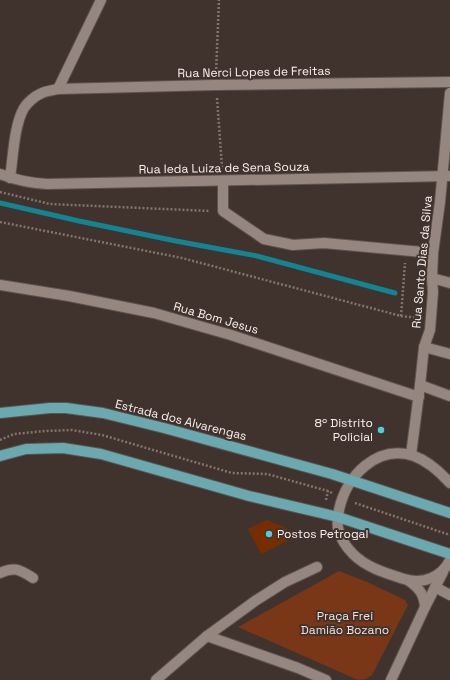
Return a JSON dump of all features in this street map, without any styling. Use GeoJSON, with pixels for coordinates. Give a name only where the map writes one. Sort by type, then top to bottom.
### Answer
{"type":"FeatureCollection","features":[{"type":"Feature","properties":{"kind":"main road","name":"Estrada dos Alvarengas"},"geometry":{"type":"LineString","coordinates":[[0,412],[66,408],[103,414],[164,428],[352,480],[450,513]]}},
{"type":"Feature","properties":{"kind":"main road"},"geometry":{"type":"LineString","coordinates":[[0,456],[26,449],[63,448],[101,454],[249,496],[338,517],[450,554]]}},
{"type":"Feature","properties":{"kind":"street"},"geometry":{"type":"LineString","coordinates":[[58,89],[100,0]]}},
{"type":"Feature","properties":{"kind":"street","name":"Rua Nerci Lopes de Freitas"},"geometry":{"type":"LineString","coordinates":[[10,178],[18,122],[24,108],[41,93],[58,89],[450,82]]}},
{"type":"Feature","properties":{"kind":"street","name":"Rua Santo Dias da Silva"},"geometry":{"type":"LineString","coordinates":[[411,455],[424,347],[430,330],[433,292],[433,254],[446,176],[450,93]]}},
{"type":"Feature","properties":{"kind":"street","name":"Rua Ieda Luiza de Sena Souza"},"geometry":{"type":"LineString","coordinates":[[0,174],[25,182],[47,184],[446,176]]}},
{"type":"Feature","properties":{"kind":"street"},"geometry":{"type":"LineString","coordinates":[[223,180],[223,211],[264,239],[293,245],[324,243],[433,254]]}},
{"type":"Feature","properties":{"kind":"street"},"geometry":{"type":"LineString","coordinates":[[432,278],[450,283]]}},
{"type":"Feature","properties":{"kind":"street","name":"Rua Bom Jesus"},"geometry":{"type":"LineString","coordinates":[[0,285],[69,296],[154,313],[231,335],[419,397]]}},
{"type":"Feature","properties":{"kind":"street"},"geometry":{"type":"LineString","coordinates":[[424,347],[450,354]]}},
{"type":"Feature","properties":{"kind":"street"},"geometry":{"type":"LineString","coordinates":[[420,385],[450,396]]}},
{"type":"Feature","properties":{"kind":"street"},"geometry":{"type":"LineString","coordinates":[[425,607],[425,601],[418,587],[409,581],[370,567],[356,557],[342,538],[338,527],[338,517],[342,499],[352,480],[364,467],[378,458],[394,454],[411,455],[428,463],[450,484]]}},
{"type":"Feature","properties":{"kind":"street"},"geometry":{"type":"LineString","coordinates":[[409,581],[426,580],[438,574],[448,563]]}},
{"type":"Feature","properties":{"kind":"street"},"geometry":{"type":"LineString","coordinates":[[391,680],[425,607],[448,563]]}},
{"type":"Feature","properties":{"kind":"street"},"geometry":{"type":"LineString","coordinates":[[156,680],[207,636],[255,601],[285,582],[317,567]]}},
{"type":"Feature","properties":{"kind":"street"},"geometry":{"type":"LineString","coordinates":[[0,573],[8,569],[20,570],[33,578]]}},
{"type":"Feature","properties":{"kind":"street"},"geometry":{"type":"LineString","coordinates":[[435,587],[450,595]]}},
{"type":"Feature","properties":{"kind":"street"},"geometry":{"type":"LineString","coordinates":[[207,636],[298,668],[326,680]]}},
{"type":"Feature","properties":{"kind":"path"},"geometry":{"type":"LineString","coordinates":[[219,0],[216,85],[223,180]]}},
{"type":"Feature","properties":{"kind":"path"},"geometry":{"type":"LineString","coordinates":[[0,192],[50,204],[223,211]]}},
{"type":"Feature","properties":{"kind":"path"},"geometry":{"type":"LineString","coordinates":[[0,222],[182,258],[401,316],[406,251]]}},
{"type":"Feature","properties":{"kind":"path"},"geometry":{"type":"LineString","coordinates":[[0,440],[14,434],[45,431],[72,430],[102,435],[232,472],[267,474],[328,491],[342,499],[450,534]]}},
{"type":"Feature","properties":{"kind":"path"},"geometry":{"type":"LineString","coordinates":[[326,500],[329,486]]}},
{"type":"Feature","properties":{"kind":"green space","name":"Praça Frei Damião Bozano"},"geometry":{"type":"Polygon","coordinates":[[[339,571],[405,600],[408,605],[372,675],[366,679],[358,680],[238,627],[339,571]]]}},
{"type":"Feature","properties":{"kind":"building","name":"Postos Petrogal"},"geometry":{"type":"Polygon","coordinates":[[[267,520],[286,528],[291,539],[261,554],[248,529],[267,520]]]}},
{"type":"Feature","properties":{"kind":"waterway"},"geometry":{"type":"LineString","coordinates":[[0,203],[79,221],[257,256],[395,293]]}},
{"type":"Feature","properties":{"kind":"place","name":"8º Distrito Policial"},"geometry":{"type":"Point","coordinates":[381,430]}},
{"type":"Feature","properties":{"kind":"place","name":"Postos Petrogal"},"geometry":{"type":"Point","coordinates":[269,534]}}]}
